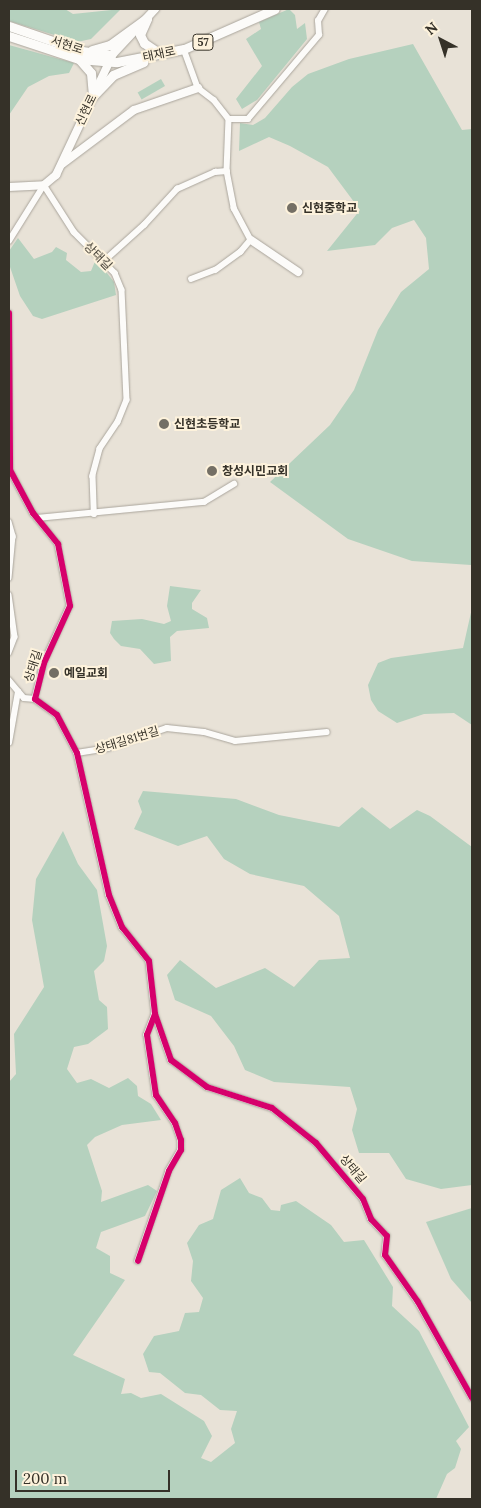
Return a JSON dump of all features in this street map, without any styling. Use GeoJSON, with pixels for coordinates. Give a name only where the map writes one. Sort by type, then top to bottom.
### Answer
{"type":"FeatureCollection","features":[{"type":"Feature","properties":{"kind":"main road","name":"신현로"},"geometry":{"type":"LineString","coordinates":[[44,185],[56,175],[111,58],[155,9]]}},
{"type":"Feature","properties":{"kind":"main road","name":"태재로"},"geometry":{"type":"LineString","coordinates":[[162,55],[207,38],[267,9]]}},
{"type":"Feature","properties":{"kind":"main road","name":"태재로"},"geometry":{"type":"LineString","coordinates":[[126,58],[162,55],[218,36],[274,9]]}},
{"type":"Feature","properties":{"kind":"main road"},"geometry":{"type":"LineString","coordinates":[[147,18],[140,34],[144,43],[162,55]]}},
{"type":"Feature","properties":{"kind":"main road"},"geometry":{"type":"LineString","coordinates":[[93,96],[92,73],[80,55],[110,45],[147,18]]}},
{"type":"Feature","properties":{"kind":"main road","name":"서현로"},"geometry":{"type":"LineString","coordinates":[[9,26],[80,55]]}},
{"type":"Feature","properties":{"kind":"main road","name":"서현로"},"geometry":{"type":"LineString","coordinates":[[9,36],[80,55],[126,58]]}},
{"type":"Feature","properties":{"kind":"main road"},"geometry":{"type":"LineString","coordinates":[[93,96],[120,70],[162,55],[185,52],[218,36]]}},
{"type":"Feature","properties":{"kind":"main road"},"geometry":{"type":"LineString","coordinates":[[61,165],[91,140],[134,110],[198,88]]}},
{"type":"Feature","properties":{"kind":"main road"},"geometry":{"type":"LineString","coordinates":[[75,133],[91,140]]}},
{"type":"Feature","properties":{"kind":"main road"},"geometry":{"type":"LineString","coordinates":[[9,188],[44,185]]}},
{"type":"Feature","properties":{"kind":"main road"},"geometry":{"type":"LineString","coordinates":[[251,240],[298,272]]}},
{"type":"Feature","properties":{"kind":"street"},"geometry":{"type":"LineString","coordinates":[[229,119],[248,119],[319,35],[318,21],[325,9]]}},
{"type":"Feature","properties":{"kind":"street"},"geometry":{"type":"LineString","coordinates":[[185,52],[198,88],[214,100],[229,119],[227,171],[234,208],[251,240],[241,252],[216,270],[192,280]]}},
{"type":"Feature","properties":{"kind":"street"},"geometry":{"type":"LineString","coordinates":[[104,261],[144,225],[177,189],[215,172],[227,171]]}},
{"type":"Feature","properties":{"kind":"street"},"geometry":{"type":"LineString","coordinates":[[9,241],[44,185]]}},
{"type":"Feature","properties":{"kind":"street","name":"상태길"},"geometry":{"type":"LineString","coordinates":[[44,185],[62,217],[115,273],[122,290],[126,400],[98,458],[93,476],[94,514]]}},
{"type":"Feature","properties":{"kind":"street","name":"상태길"},"geometry":{"type":"LineString","coordinates":[[9,313],[10,470],[12,478],[37,518],[58,544],[70,606],[44,663],[35,699],[57,715],[77,753],[109,895],[122,927],[149,961],[155,1014],[171,1060],[207,1087],[272,1108],[316,1143],[363,1199],[371,1219],[387,1236],[385,1255],[418,1302],[472,1398]]}},
{"type":"Feature","properties":{"kind":"street"},"geometry":{"type":"LineString","coordinates":[[37,518],[204,502],[234,484]]}},
{"type":"Feature","properties":{"kind":"street"},"geometry":{"type":"LineString","coordinates":[[9,522],[13,536],[9,578]]}},
{"type":"Feature","properties":{"kind":"street"},"geometry":{"type":"LineString","coordinates":[[9,595],[15,636],[9,653]]}},
{"type":"Feature","properties":{"kind":"street"},"geometry":{"type":"LineString","coordinates":[[9,680],[24,698],[35,699]]}},
{"type":"Feature","properties":{"kind":"street"},"geometry":{"type":"LineString","coordinates":[[9,743],[18,692]]}},
{"type":"Feature","properties":{"kind":"street","name":"상태길81번길"},"geometry":{"type":"LineString","coordinates":[[77,753],[108,748],[167,728],[204,732],[235,741],[327,732]]}},
{"type":"Feature","properties":{"kind":"street","name":"상태길"},"geometry":{"type":"LineString","coordinates":[[138,1261],[169,1171],[181,1150],[175,1123],[156,1095],[147,1034],[155,1014]]}},
{"type":"Feature","properties":{"kind":"green space"},"geometry":{"type":"Polygon","coordinates":[[[9,9],[65,9],[73,14],[121,9],[91,39],[77,42],[9,21],[9,9]]]}},
{"type":"Feature","properties":{"kind":"green space"},"geometry":{"type":"Polygon","coordinates":[[[289,9],[295,15],[297,29],[305,23],[307,39],[257,100],[242,109],[236,99],[262,66],[246,39],[261,29],[259,22],[289,9]]]}},
{"type":"Feature","properties":{"kind":"green space"},"geometry":{"type":"Polygon","coordinates":[[[413,44],[462,130],[472,129],[472,577],[471,565],[412,561],[348,539],[270,482],[330,425],[354,390],[378,330],[401,292],[429,269],[426,238],[414,220],[392,228],[375,245],[327,251],[360,210],[328,167],[290,146],[269,137],[239,151],[240,123],[253,125],[265,118],[292,87],[308,74],[349,59],[413,44]]]}},
{"type":"Feature","properties":{"kind":"green space"},"geometry":{"type":"Polygon","coordinates":[[[9,45],[74,63],[69,73],[49,76],[28,87],[9,115],[9,45]]]}},
{"type":"Feature","properties":{"kind":"green space"},"geometry":{"type":"Polygon","coordinates":[[[161,79],[165,86],[142,99],[138,93],[161,79]]]}},
{"type":"Feature","properties":{"kind":"green space"},"geometry":{"type":"Polygon","coordinates":[[[18,238],[34,259],[52,252],[56,247],[67,253],[66,260],[81,272],[91,271],[96,259],[114,282],[116,295],[42,319],[33,316],[20,296],[10,267],[9,251],[18,238]]]}},
{"type":"Feature","properties":{"kind":"green space"},"geometry":{"type":"Polygon","coordinates":[[[170,586],[201,590],[192,603],[192,609],[207,618],[209,628],[177,631],[170,637],[171,661],[154,664],[140,649],[121,646],[114,639],[110,633],[112,621],[142,619],[164,624],[171,621],[167,606],[170,586]]]}},
{"type":"Feature","properties":{"kind":"green space"},"geometry":{"type":"Polygon","coordinates":[[[472,608],[472,725],[454,713],[424,714],[397,723],[378,711],[371,700],[368,685],[378,663],[391,658],[463,648],[472,608]]]}},
{"type":"Feature","properties":{"kind":"green space"},"geometry":{"type":"Polygon","coordinates":[[[143,791],[236,799],[279,815],[339,827],[362,807],[390,829],[417,810],[430,816],[472,847],[472,1185],[441,1189],[406,1179],[389,1153],[359,1153],[352,1130],[357,1109],[350,1087],[274,1082],[245,1070],[234,1046],[211,1016],[175,1000],[167,975],[180,960],[216,988],[265,968],[294,987],[319,960],[350,958],[339,916],[304,886],[250,874],[224,859],[207,836],[178,846],[134,829],[142,812],[138,801],[143,791]]]}},
{"type":"Feature","properties":{"kind":"green space"},"geometry":{"type":"Polygon","coordinates":[[[63,831],[78,864],[97,890],[107,946],[104,961],[94,971],[99,1000],[107,1007],[108,1029],[88,1044],[74,1047],[67,1069],[77,1083],[91,1079],[109,1088],[128,1078],[137,1086],[138,1096],[151,1104],[161,1120],[122,1125],[95,1137],[87,1145],[102,1191],[101,1202],[148,1185],[157,1191],[145,1216],[101,1232],[96,1248],[110,1256],[110,1273],[125,1280],[73,1355],[125,1379],[121,1394],[131,1393],[141,1398],[161,1394],[204,1421],[212,1436],[201,1458],[211,1462],[235,1443],[231,1429],[237,1411],[220,1410],[201,1395],[185,1393],[160,1373],[149,1372],[143,1354],[154,1336],[179,1331],[185,1313],[199,1312],[203,1298],[191,1281],[193,1261],[187,1243],[199,1225],[213,1219],[221,1190],[240,1178],[249,1193],[262,1198],[271,1210],[280,1211],[281,1205],[296,1201],[331,1225],[344,1242],[364,1240],[393,1287],[392,1306],[419,1331],[469,1427],[456,1441],[461,1449],[455,1468],[447,1474],[436,1499],[9,1499],[9,1082],[16,1074],[14,1034],[44,987],[32,920],[36,879],[63,831]]]}},
{"type":"Feature","properties":{"kind":"green space"},"geometry":{"type":"Polygon","coordinates":[[[472,1208],[472,1303],[451,1279],[426,1222],[472,1208]]]}},
{"type":"Feature","properties":{"kind":"cycle path"},"geometry":{"type":"LineString","coordinates":[[9,313],[10,470],[33,513],[58,544],[70,606],[44,663],[35,699],[57,715],[77,753],[109,895],[122,927],[149,961],[155,1014],[147,1035],[156,1095],[175,1123],[181,1140],[181,1150],[169,1171],[138,1261]]}},
{"type":"Feature","properties":{"kind":"cycle path"},"geometry":{"type":"LineString","coordinates":[[155,1014],[171,1060],[207,1087],[272,1108],[316,1143],[363,1199],[371,1219],[387,1236],[385,1255],[418,1302],[472,1398]]}},
{"type":"Feature","properties":{"kind":"place","name":"신현중학교"},"geometry":{"type":"Point","coordinates":[292,208]}},
{"type":"Feature","properties":{"kind":"place","name":"신현초등학교"},"geometry":{"type":"Point","coordinates":[164,424]}},
{"type":"Feature","properties":{"kind":"place","name":"창성시민교회"},"geometry":{"type":"Point","coordinates":[212,471]}},
{"type":"Feature","properties":{"kind":"place","name":"예일교회"},"geometry":{"type":"Point","coordinates":[54,673]}}]}
